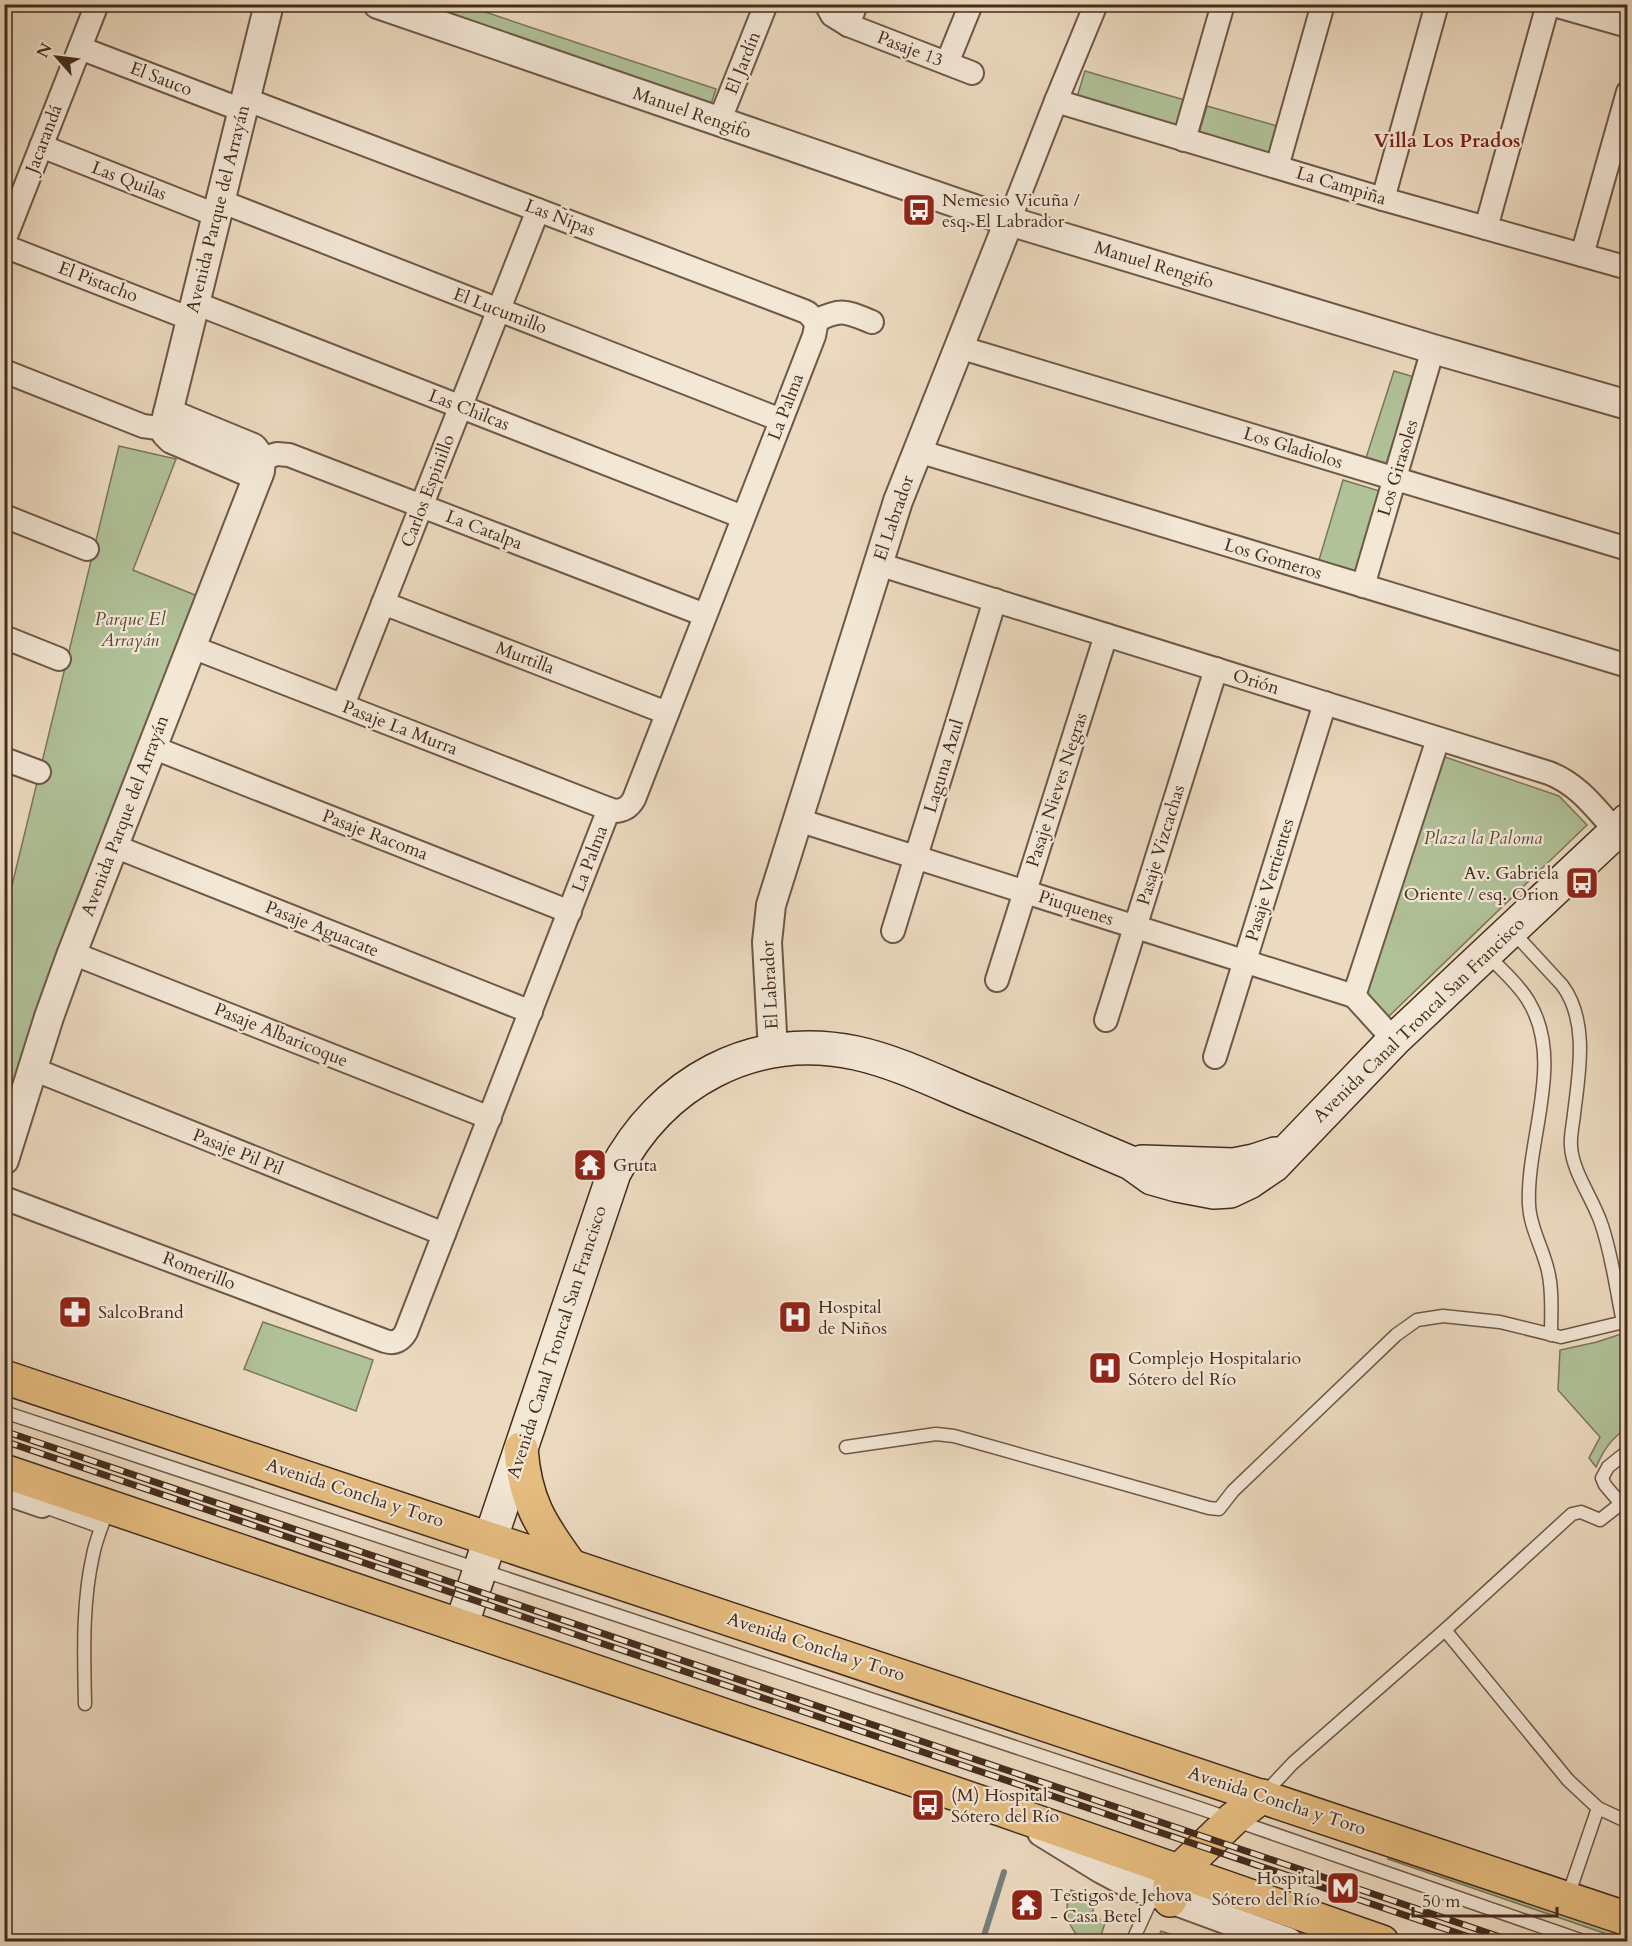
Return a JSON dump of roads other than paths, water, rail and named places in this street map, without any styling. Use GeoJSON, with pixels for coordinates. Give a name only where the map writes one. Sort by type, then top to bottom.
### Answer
{"type":"FeatureCollection","features":[{"type":"Feature","properties":{"kind":"main road","name":"Avenida Canal Troncal San Francisco"},"geometry":{"type":"LineString","coordinates":[[461,1626],[606,1194],[624,1153],[651,1118],[687,1087],[729,1064],[773,1051],[812,1048],[879,1059],[1131,1163],[1152,1178],[1214,1192],[1230,1191],[1249,1182],[1274,1165],[1394,1040],[1622,825]]}},
{"type":"Feature","properties":{"kind":"main road","name":"Avenida Concha y Toro"},"geometry":{"type":"LineString","coordinates":[[4,1377],[485,1554],[570,1565],[1628,1918]]}},
{"type":"Feature","properties":{"kind":"main road"},"geometry":{"type":"LineString","coordinates":[[521,1449],[526,1487],[532,1506],[549,1538],[570,1565]]}},
{"type":"Feature","properties":{"kind":"main road"},"geometry":{"type":"LineString","coordinates":[[4,1471],[105,1517]]}},
{"type":"Feature","properties":{"kind":"main road"},"geometry":{"type":"LineString","coordinates":[[42,1506],[105,1517],[461,1626],[1003,1810],[1168,1888],[1382,1941]]}},
{"type":"Feature","properties":{"kind":"main road"},"geometry":{"type":"LineString","coordinates":[[1168,1888],[1233,1819],[1262,1796]]}},
{"type":"Feature","properties":{"kind":"street","name":"Jacarandá"},"geometry":{"type":"LineString","coordinates":[[4,241],[97,4]]}},
{"type":"Feature","properties":{"kind":"street","name":"Avenida Parque del Arrayán"},"geometry":{"type":"LineString","coordinates":[[166,421],[269,4]]}},
{"type":"Feature","properties":{"kind":"street","name":"Manuel Rengifo"},"geometry":{"type":"LineString","coordinates":[[378,4],[1009,221],[1433,349],[1628,405]]}},
{"type":"Feature","properties":{"kind":"street","name":"El Jardín"},"geometry":{"type":"LineString","coordinates":[[719,122],[766,4]]}},
{"type":"Feature","properties":{"kind":"street"},"geometry":{"type":"LineString","coordinates":[[826,4],[832,15],[852,15]]}},
{"type":"Feature","properties":{"kind":"street"},"geometry":{"type":"LineString","coordinates":[[947,63],[971,4]]}},
{"type":"Feature","properties":{"kind":"street","name":"El Labrador"},"geometry":{"type":"LineString","coordinates":[[773,1051],[766,942],[771,905],[898,501],[1096,4]]}},
{"type":"Feature","properties":{"kind":"street"},"geometry":{"type":"LineString","coordinates":[[1184,140],[1223,4]]}},
{"type":"Feature","properties":{"kind":"street"},"geometry":{"type":"LineString","coordinates":[[1277,167],[1323,4]]}},
{"type":"Feature","properties":{"kind":"street"},"geometry":{"type":"LineString","coordinates":[[1383,199],[1437,4]]}},
{"type":"Feature","properties":{"kind":"street"},"geometry":{"type":"LineString","coordinates":[[1486,228],[1549,4],[1597,11],[1628,26]]}},
{"type":"Feature","properties":{"kind":"street","name":"Pasaje 13"},"geometry":{"type":"LineString","coordinates":[[852,15],[947,63],[972,73]]}},
{"type":"Feature","properties":{"kind":"street","name":"El Sauco"},"geometry":{"type":"LineString","coordinates":[[80,48],[243,104]]}},
{"type":"Feature","properties":{"kind":"street"},"geometry":{"type":"LineString","coordinates":[[1582,255],[1628,92]]}},
{"type":"Feature","properties":{"kind":"street","name":"La Campiña"},"geometry":{"type":"LineString","coordinates":[[1056,101],[1383,199],[1628,268]]}},
{"type":"Feature","properties":{"kind":"street","name":"Las Ñipas"},"geometry":{"type":"LineString","coordinates":[[243,104],[538,210],[804,311],[815,321]]}},
{"type":"Feature","properties":{"kind":"street","name":"Las Quilas"},"geometry":{"type":"LineString","coordinates":[[41,146],[218,208]]}},
{"type":"Feature","properties":{"kind":"street","name":"El Lucumillo"},"geometry":{"type":"LineString","coordinates":[[218,208],[499,310],[781,420]]}},
{"type":"Feature","properties":{"kind":"street","name":"Carlos Espinillo"},"geometry":{"type":"LineString","coordinates":[[343,705],[538,210]]}},
{"type":"Feature","properties":{"kind":"street","name":"El Pistacho"},"geometry":{"type":"LineString","coordinates":[[4,246],[193,311]]}},
{"type":"Feature","properties":{"kind":"street","name":"Las Chilcas"},"geometry":{"type":"LineString","coordinates":[[193,311],[461,407],[743,517]]}},
{"type":"Feature","properties":{"kind":"street"},"geometry":{"type":"LineString","coordinates":[[815,321],[841,311],[872,322]]}},
{"type":"Feature","properties":{"kind":"street","name":"La Palma"},"geometry":{"type":"LineString","coordinates":[[394,1342],[403,1337],[406,1332],[531,1012],[564,909],[609,809],[623,810],[631,804],[814,336],[815,321]]}},
{"type":"Feature","properties":{"kind":"street","name":"Los Gladiolos"},"geometry":{"type":"LineString","coordinates":[[959,346],[1628,549]]}},
{"type":"Feature","properties":{"kind":"street","name":"Los Girasoles"},"geometry":{"type":"LineString","coordinates":[[1363,586],[1433,349]]}},
{"type":"Feature","properties":{"kind":"street"},"geometry":{"type":"LineString","coordinates":[[4,371],[143,426],[166,421],[172,439],[260,467]]}},
{"type":"Feature","properties":{"kind":"street","name":"Los Gomeros"},"geometry":{"type":"LineString","coordinates":[[918,451],[1628,666]]}},
{"type":"Feature","properties":{"kind":"street","name":"La Catalpa"},"geometry":{"type":"LineString","coordinates":[[260,467],[277,454],[289,455],[705,615]]}},
{"type":"Feature","properties":{"kind":"street","name":"Avenida Parque del Arrayán"},"geometry":{"type":"LineString","coordinates":[[4,1160],[49,1017],[72,953],[260,467]]}},
{"type":"Feature","properties":{"kind":"street"},"geometry":{"type":"LineString","coordinates":[[4,516],[87,549]]}},
{"type":"Feature","properties":{"kind":"street","name":"Orión"},"geometry":{"type":"LineString","coordinates":[[878,564],[1559,777],[1622,825]]}},
{"type":"Feature","properties":{"kind":"street","name":"Laguna Azul"},"geometry":{"type":"LineString","coordinates":[[893,931],[995,600]]}},
{"type":"Feature","properties":{"kind":"street","name":"Murtilla"},"geometry":{"type":"LineString","coordinates":[[383,603],[667,713]]}},
{"type":"Feature","properties":{"kind":"street","name":"Pasaje Nieves Negras"},"geometry":{"type":"LineString","coordinates":[[997,980],[1106,635]]}},
{"type":"Feature","properties":{"kind":"street"},"geometry":{"type":"LineString","coordinates":[[4,637],[59,659]]}},
{"type":"Feature","properties":{"kind":"street","name":"Pasaje La Murra"},"geometry":{"type":"LineString","coordinates":[[192,647],[609,809]]}},
{"type":"Feature","properties":{"kind":"street","name":"Pasaje Vizcachas"},"geometry":{"type":"LineString","coordinates":[[1106,1020],[1216,669]]}},
{"type":"Feature","properties":{"kind":"street","name":"Pasaje Vertientes"},"geometry":{"type":"LineString","coordinates":[[1215,1057],[1325,703]]}},
{"type":"Feature","properties":{"kind":"street"},"geometry":{"type":"LineString","coordinates":[[1394,1040],[1354,996],[1438,739]]}},
{"type":"Feature","properties":{"kind":"street","name":"Pasaje Racoma"},"geometry":{"type":"LineString","coordinates":[[152,747],[564,909]]}},
{"type":"Feature","properties":{"kind":"street"},"geometry":{"type":"LineString","coordinates":[[4,759],[39,772]]}},
{"type":"Feature","properties":{"kind":"street","name":"Piuquenes"},"geometry":{"type":"LineString","coordinates":[[798,820],[1354,996]]}},
{"type":"Feature","properties":{"kind":"street","name":"Pasaje Aguacate"},"geometry":{"type":"LineString","coordinates":[[114,846],[531,1012]]}},
{"type":"Feature","properties":{"kind":"street","name":"Pasaje Albaricoque"},"geometry":{"type":"LineString","coordinates":[[72,953],[490,1118]]}},
{"type":"Feature","properties":{"kind":"street","name":"Pasaje Pil Pil"},"geometry":{"type":"LineString","coordinates":[[33,1069],[444,1234]]}},
{"type":"Feature","properties":{"kind":"street","name":"Romerillo"},"geometry":{"type":"LineString","coordinates":[[4,1198],[385,1341],[394,1342]]}},
{"type":"Feature","properties":{"kind":"street"},"geometry":{"type":"LineString","coordinates":[[4,1493],[42,1506]]}},
{"type":"Feature","properties":{"kind":"street"},"geometry":{"type":"LineString","coordinates":[[1168,1888],[1288,1941]]}},
{"type":"Feature","properties":{"kind":"lane"},"geometry":{"type":"LineString","coordinates":[[846,1447],[936,1434],[954,1436],[1219,1509],[1233,1491],[1411,1323],[1423,1318],[1443,1316],[1473,1318],[1512,1324],[1566,1337],[1625,1321],[1601,1223],[1572,1154],[1571,1140],[1580,1053],[1575,1012],[1562,985],[1511,930]]}},
{"type":"Feature","properties":{"kind":"lane"},"geometry":{"type":"LineString","coordinates":[[1486,953],[1522,991],[1530,1003],[1538,1020],[1545,1049],[1545,1074],[1531,1165],[1529,1202],[1532,1226],[1549,1273],[1552,1302],[1551,1335]]}},
{"type":"Feature","properties":{"kind":"lane"},"geometry":{"type":"LineString","coordinates":[[4,1412],[485,1554],[1233,1819],[1586,1941]]}},
{"type":"Feature","properties":{"kind":"lane"},"geometry":{"type":"LineString","coordinates":[[1262,1796],[1293,1763],[1445,1630],[1572,1514],[1581,1512],[1600,1520],[1624,1501],[1605,1485],[1602,1478],[1608,1467],[1628,1450]]}},
{"type":"Feature","properties":{"kind":"lane"},"geometry":{"type":"LineString","coordinates":[[86,1704],[84,1652],[88,1588],[93,1554],[105,1517]]}},
{"type":"Feature","properties":{"kind":"lane"},"geometry":{"type":"LineString","coordinates":[[1445,1630],[1568,1780],[1598,1808],[1628,1822]]}},
{"type":"Feature","properties":{"kind":"lane"},"geometry":{"type":"LineString","coordinates":[[1568,1897],[1598,1808]]}},
{"type":"Feature","properties":{"kind":"lane"},"geometry":{"type":"LineString","coordinates":[[1132,1941],[1168,1888]]}},
{"type":"Feature","properties":{"kind":"waterway"},"geometry":{"type":"LineString","coordinates":[[982,1942],[1004,1872]]}},
{"type":"Feature","properties":{"kind":"railway"},"geometry":{"type":"LineString","coordinates":[[4,1431],[1515,1942]]}},
{"type":"Feature","properties":{"kind":"railway"},"geometry":{"type":"LineString","coordinates":[[4,1441],[1484,1942]]}},
{"type":"Feature","properties":{"kind":"place","name":"Nemesio Vicuña / esq. El Labrador"},"geometry":{"type":"Point","coordinates":[919,210]}},
{"type":"Feature","properties":{"kind":"place","name":"Av. Gabriela Oriente / esq. Orion"},"geometry":{"type":"Point","coordinates":[1582,883]}},
{"type":"Feature","properties":{"kind":"place","name":"Gruta"},"geometry":{"type":"Point","coordinates":[590,1165]}},
{"type":"Feature","properties":{"kind":"place","name":"SalcoBrand"},"geometry":{"type":"Point","coordinates":[75,1312]}},
{"type":"Feature","properties":{"kind":"place","name":"Hospital de Niños"},"geometry":{"type":"Point","coordinates":[795,1317]}},
{"type":"Feature","properties":{"kind":"place","name":"Complejo Hospitalario Sótero del Río"},"geometry":{"type":"Point","coordinates":[1105,1368]}},
{"type":"Feature","properties":{"kind":"place","name":"(M) Hospital Sótero del Río"},"geometry":{"type":"Point","coordinates":[928,1805]}},
{"type":"Feature","properties":{"kind":"place","name":"Hospital Sótero del Río"},"geometry":{"type":"Point","coordinates":[1343,1888]}},
{"type":"Feature","properties":{"kind":"place","name":"Testigos de Jehova - Casa Betel"},"geometry":{"type":"Point","coordinates":[1027,1905]}},
{"type":"Feature","properties":{"kind":"district","name":"Villa Los Prados"},"geometry":{"type":"Point","coordinates":[1447,140]}},
{"type":"Feature","properties":{"kind":"park label","name":"Parque El Arrayán"},"geometry":{"type":"Point","coordinates":[130,629]}},
{"type":"Feature","properties":{"kind":"park label","name":"Plaza la Paloma"},"geometry":{"type":"Point","coordinates":[1483,838]}}]}
